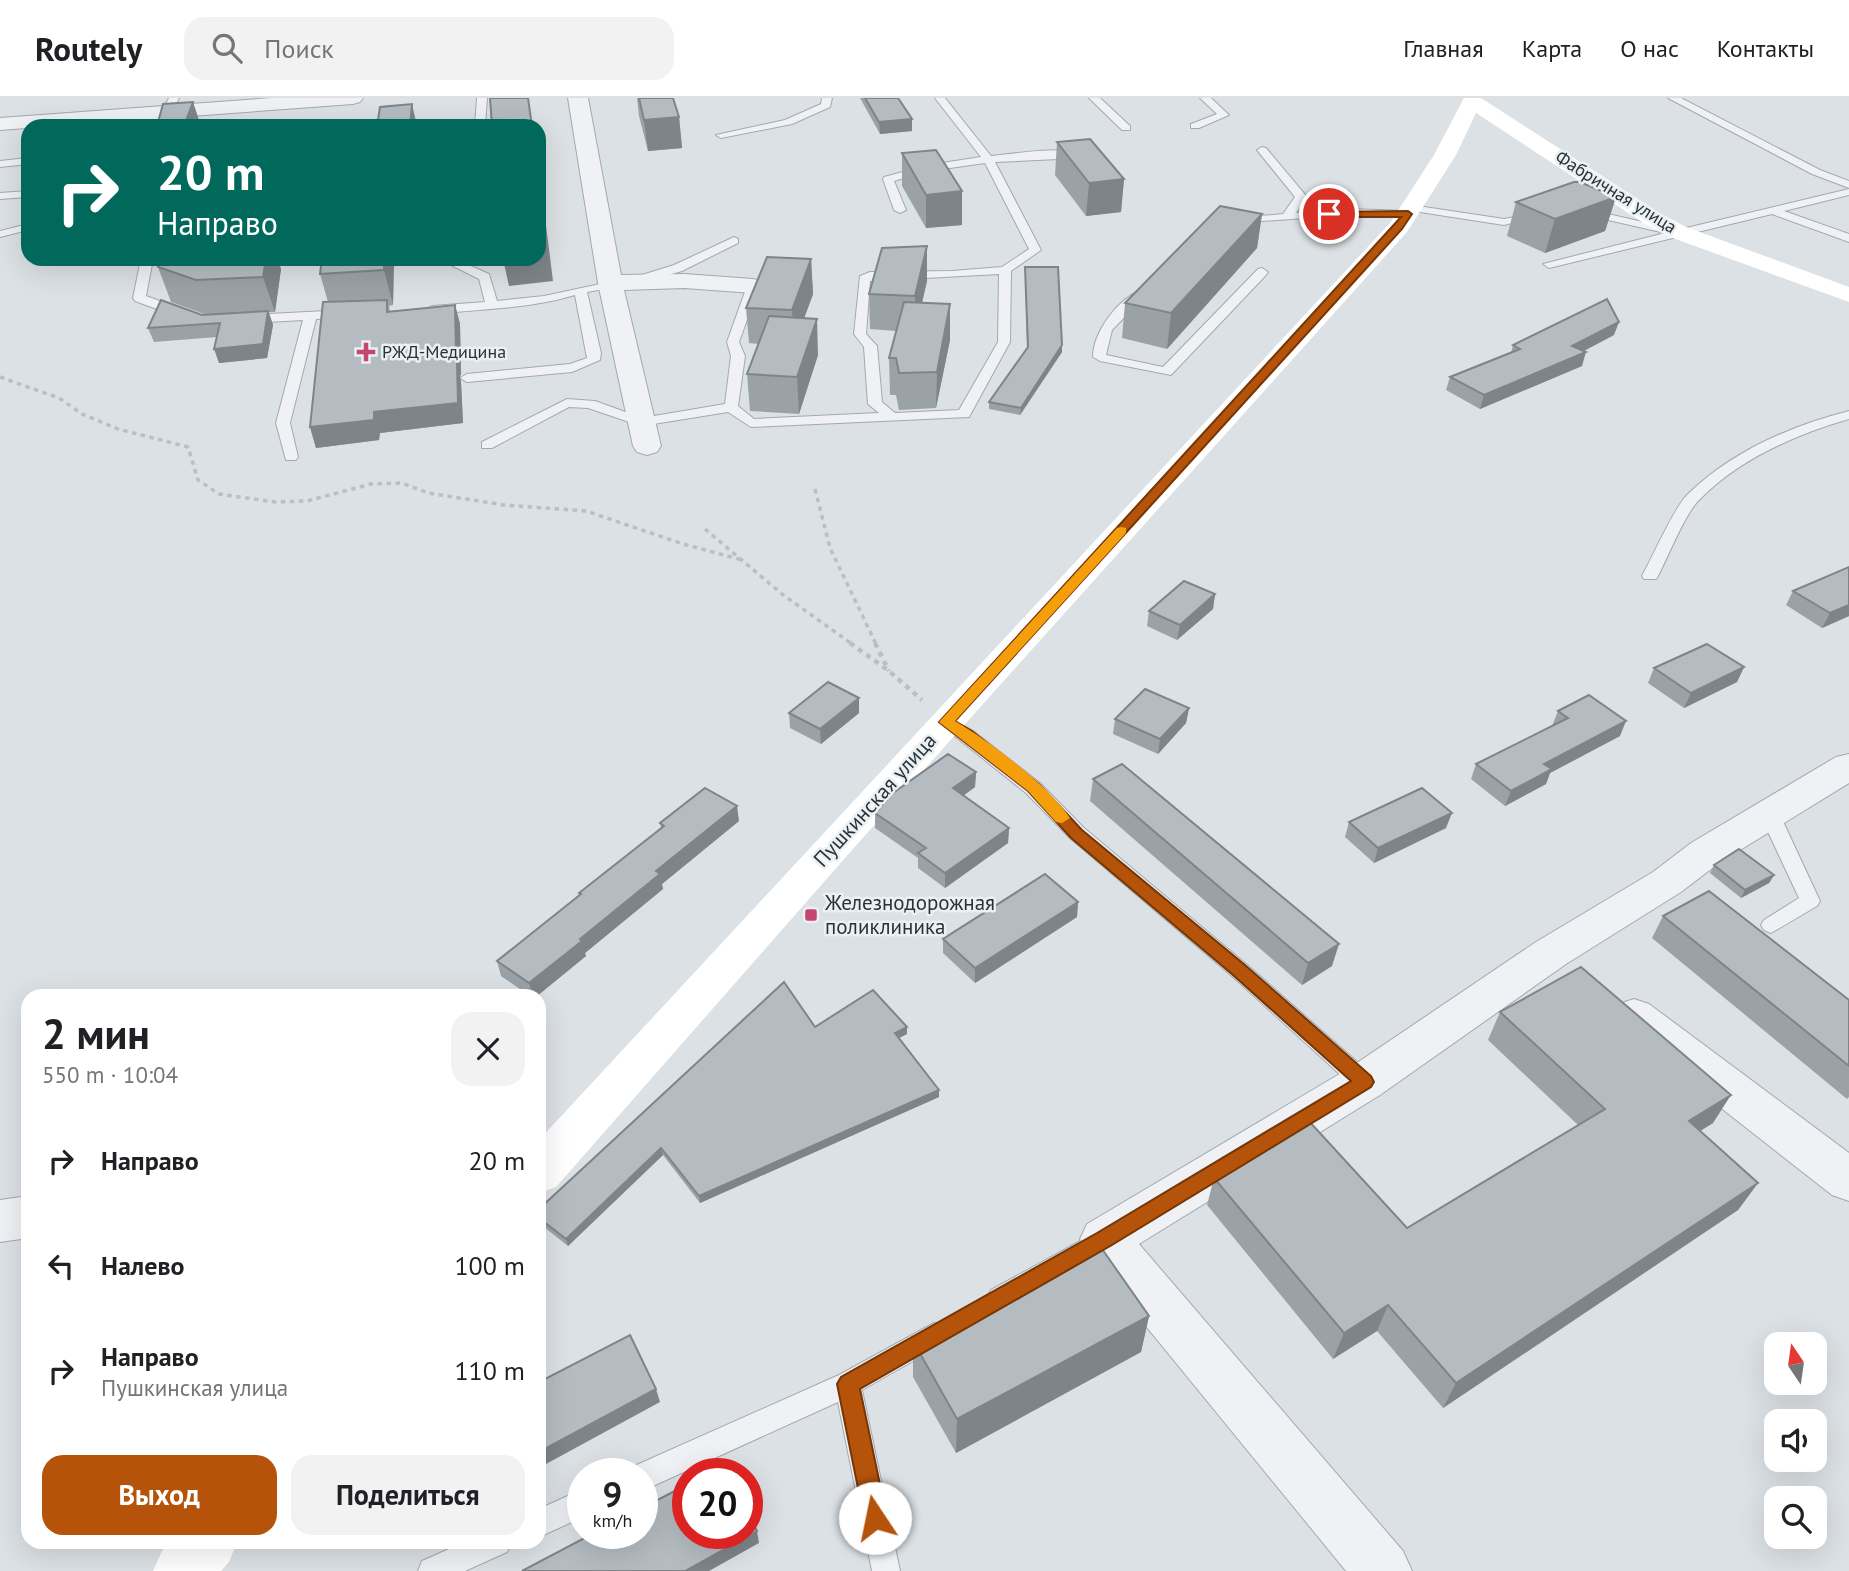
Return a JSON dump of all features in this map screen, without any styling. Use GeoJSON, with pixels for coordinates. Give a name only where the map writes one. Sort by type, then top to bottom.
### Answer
{"type":"FeatureCollection","features":[{"type":"Feature","properties":{"kind":"main road","name":"Пушкинская улица"},"geometry":{"type":"LineString","coordinates":[[546,1166],[946,722],[1399,227],[1446,155],[1472,101]]}},
{"type":"Feature","properties":{"kind":"main road","name":"Фабричная улица"},"geometry":{"type":"LineString","coordinates":[[1472,101],[1650,217],[1678,232],[1849,295]]}},
{"type":"Feature","properties":{"kind":"main road"},"geometry":{"type":"LineString","coordinates":[[182,1571],[202,1549]]}},
{"type":"Feature","properties":{"kind":"street"},"geometry":{"type":"LineString","coordinates":[[45,119],[170,105],[352,98]]}},
{"type":"Feature","properties":{"kind":"street"},"geometry":{"type":"LineString","coordinates":[[578,98],[610,283],[644,434]]}},
{"type":"Feature","properties":{"kind":"street"},"geometry":{"type":"LineString","coordinates":[[0,124],[21,122]]}},
{"type":"Feature","properties":{"kind":"street"},"geometry":{"type":"LineString","coordinates":[[610,283],[684,281],[753,286]]}},
{"type":"Feature","properties":{"kind":"street"},"geometry":{"type":"LineString","coordinates":[[1383,1571],[1104,1239],[1364,1082],[1581,976],[1667,882],[1705,853],[1849,766]]}},
{"type":"Feature","properties":{"kind":"street"},"geometry":{"type":"LineString","coordinates":[[1581,976],[1849,1180]]}},
{"type":"Feature","properties":{"kind":"street"},"geometry":{"type":"LineString","coordinates":[[0,1221],[21,1218]]}},
{"type":"Feature","properties":{"kind":"lane"},"geometry":{"type":"LineString","coordinates":[[480,119],[482,98]]}},
{"type":"Feature","properties":{"kind":"lane"},"geometry":{"type":"LineString","coordinates":[[721,135],[773,127],[804,118],[826,105],[827,98]]}},
{"type":"Feature","properties":{"kind":"lane"},"geometry":{"type":"LineString","coordinates":[[891,416],[875,404],[870,346],[860,334],[864,279],[870,276],[952,275],[1005,270],[1035,250],[989,161],[940,98]]}},
{"type":"Feature","properties":{"kind":"lane"},"geometry":{"type":"LineString","coordinates":[[1094,98],[1126,128]]}},
{"type":"Feature","properties":{"kind":"lane"},"geometry":{"type":"LineString","coordinates":[[1195,126],[1224,115],[1205,98]]}},
{"type":"Feature","properties":{"kind":"lane"},"geometry":{"type":"LineString","coordinates":[[1673,98],[1816,172],[1849,185]]}},
{"type":"Feature","properties":{"kind":"lane"},"geometry":{"type":"LineString","coordinates":[[157,119],[170,105]]}},
{"type":"Feature","properties":{"kind":"lane"},"geometry":{"type":"LineString","coordinates":[[1262,150],[1301,197],[1287,217]]}},
{"type":"Feature","properties":{"kind":"lane"},"geometry":{"type":"LineString","coordinates":[[900,209],[888,179],[905,172],[989,161],[1079,154],[1087,160]]}},
{"type":"Feature","properties":{"kind":"lane"},"geometry":{"type":"LineString","coordinates":[[0,164],[21,162]]}},
{"type":"Feature","properties":{"kind":"lane"},"geometry":{"type":"LineString","coordinates":[[1549,264],[1849,192]]}},
{"type":"Feature","properties":{"kind":"lane"},"geometry":{"type":"LineString","coordinates":[[0,196],[21,194]]}},
{"type":"Feature","properties":{"kind":"lane"},"geometry":{"type":"LineString","coordinates":[[1575,210],[1678,232]]}},
{"type":"Feature","properties":{"kind":"lane"},"geometry":{"type":"LineString","coordinates":[[1227,222],[1350,212],[1410,211],[1504,222],[1552,211]]}},
{"type":"Feature","properties":{"kind":"lane"},"geometry":{"type":"LineString","coordinates":[[1773,211],[1849,238]]}},
{"type":"Feature","properties":{"kind":"lane"},"geometry":{"type":"LineString","coordinates":[[0,234],[21,229]]}},
{"type":"Feature","properties":{"kind":"lane"},"geometry":{"type":"LineString","coordinates":[[414,310],[545,300],[678,268],[734,241]]}},
{"type":"Feature","properties":{"kind":"lane"},"geometry":{"type":"LineString","coordinates":[[146,266],[139,298],[195,318]]}},
{"type":"Feature","properties":{"kind":"lane"},"geometry":{"type":"LineString","coordinates":[[461,266],[485,277]]}},
{"type":"Feature","properties":{"kind":"lane"},"geometry":{"type":"LineString","coordinates":[[485,266],[492,306]]}},
{"type":"Feature","properties":{"kind":"lane"},"geometry":{"type":"LineString","coordinates":[[731,407],[751,423],[964,414],[1004,342],[1005,270]]}},
{"type":"Feature","properties":{"kind":"lane"},"geometry":{"type":"LineString","coordinates":[[1150,285],[1104,330],[1098,344],[1100,357],[1166,372],[1262,272]]}},
{"type":"Feature","properties":{"kind":"lane"},"geometry":{"type":"LineString","coordinates":[[731,407],[737,356],[733,342],[753,286]]}},
{"type":"Feature","properties":{"kind":"lane"},"geometry":{"type":"LineString","coordinates":[[467,378],[572,368],[593,360],[594,353],[580,290]]}},
{"type":"Feature","properties":{"kind":"lane"},"geometry":{"type":"LineString","coordinates":[[232,320],[362,313]]}},
{"type":"Feature","properties":{"kind":"lane"},"geometry":{"type":"LineString","coordinates":[[291,457],[283,423],[310,316]]}},
{"type":"Feature","properties":{"kind":"lane"},"geometry":{"type":"LineString","coordinates":[[487,445],[567,403],[590,404],[644,434],[731,407]]}},
{"type":"Feature","properties":{"kind":"lane"},"geometry":{"type":"LineString","coordinates":[[1650,576],[1691,499],[1752,452],[1813,425],[1849,415]]}},
{"type":"Feature","properties":{"kind":"lane"},"geometry":{"type":"LineString","coordinates":[[946,722],[967,734],[1033,788],[1077,834],[1239,970],[1364,1082]]}},
{"type":"Feature","properties":{"kind":"lane"},"geometry":{"type":"LineString","coordinates":[[1770,815],[1810,901],[1771,925]]}},
{"type":"Feature","properties":{"kind":"lane"},"geometry":{"type":"LineString","coordinates":[[976,1311],[1104,1239]]}},
{"type":"Feature","properties":{"kind":"lane"},"geometry":{"type":"LineString","coordinates":[[658,1470],[848,1384],[953,1325]]}},
{"type":"Feature","properties":{"kind":"lane"},"geometry":{"type":"LineString","coordinates":[[848,1384],[886,1571]]}},
{"type":"Feature","properties":{"kind":"lane"},"geometry":{"type":"LineString","coordinates":[[546,1520],[567,1510]]}},
{"type":"Feature","properties":{"kind":"lane"},"geometry":{"type":"LineString","coordinates":[[432,1571],[481,1549]]}},
{"type":"Feature","properties":{"kind":"path"},"geometry":{"type":"LineString","coordinates":[[0,377],[59,398],[82,414],[118,429],[188,447],[198,480],[219,494],[275,502],[307,501],[371,484],[401,483],[428,493],[504,505],[586,511],[683,544],[742,560]]}},
{"type":"Feature","properties":{"kind":"path"},"geometry":{"type":"LineString","coordinates":[[815,489],[830,548],[890,671]]}},
{"type":"Feature","properties":{"kind":"path"},"geometry":{"type":"LineString","coordinates":[[705,529],[782,594],[890,671],[946,722]]}},
{"type":"Feature","properties":{"kind":"building"},"geometry":{"type":"Polygon","coordinates":[[[490,98],[528,98],[531,119],[492,119],[490,98]]]}},
{"type":"Feature","properties":{"kind":"building"},"geometry":{"type":"Polygon","coordinates":[[[639,98],[673,98],[679,117],[644,120],[639,98]]]}},
{"type":"Feature","properties":{"kind":"building"},"geometry":{"type":"Polygon","coordinates":[[[865,98],[898,98],[912,119],[879,122],[865,98]]]}},
{"type":"Feature","properties":{"kind":"building"},"geometry":{"type":"Polygon","coordinates":[[[193,102],[187,119],[159,119],[163,104],[193,102]]]}},
{"type":"Feature","properties":{"kind":"building"},"geometry":{"type":"Polygon","coordinates":[[[412,104],[411,119],[378,119],[380,107],[412,104]]]}},
{"type":"Feature","properties":{"kind":"building"},"geometry":{"type":"Polygon","coordinates":[[[1090,139],[1124,179],[1089,183],[1057,142],[1090,139]]]}},
{"type":"Feature","properties":{"kind":"building"},"geometry":{"type":"Polygon","coordinates":[[[936,150],[962,191],[926,195],[902,153],[936,150]]]}},
{"type":"Feature","properties":{"kind":"building"},"geometry":{"type":"Polygon","coordinates":[[[1574,182],[1616,197],[1555,219],[1516,202],[1574,182]]]}},
{"type":"Feature","properties":{"kind":"building"},"geometry":{"type":"Polygon","coordinates":[[[1220,206],[1262,214],[1171,313],[1125,303],[1220,206]]]}},
{"type":"Feature","properties":{"kind":"building"},"geometry":{"type":"Polygon","coordinates":[[[927,246],[915,296],[869,294],[882,248],[927,246]]]}},
{"type":"Feature","properties":{"kind":"building"},"geometry":{"type":"Polygon","coordinates":[[[767,257],[811,259],[792,310],[746,308],[767,257]]]}},
{"type":"Feature","properties":{"kind":"building"},"geometry":{"type":"Polygon","coordinates":[[[265,266],[263,277],[196,280],[158,267],[265,266]]]}},
{"type":"Feature","properties":{"kind":"building"},"geometry":{"type":"Polygon","coordinates":[[[321,266],[384,266],[384,270],[320,274],[321,266]]]}},
{"type":"Feature","properties":{"kind":"building"},"geometry":{"type":"Polygon","coordinates":[[[1025,267],[1058,267],[1062,345],[1021,408],[989,402],[1028,347],[1025,267]]]}},
{"type":"Feature","properties":{"kind":"building"},"geometry":{"type":"Polygon","coordinates":[[[1607,299],[1619,322],[1572,346],[1586,352],[1484,395],[1450,377],[1520,349],[1513,345],[1607,299]]]}},
{"type":"Feature","properties":{"kind":"building"},"geometry":{"type":"Polygon","coordinates":[[[161,300],[202,315],[268,311],[263,344],[214,349],[220,323],[148,328],[161,300]]]}},
{"type":"Feature","properties":{"kind":"building"},"geometry":{"type":"Polygon","coordinates":[[[387,300],[387,312],[455,305],[456,354],[453,359],[457,362],[458,403],[374,412],[374,420],[310,427],[323,302],[387,300]]]}},
{"type":"Feature","properties":{"kind":"building"},"geometry":{"type":"Polygon","coordinates":[[[904,302],[950,304],[937,372],[899,373],[896,358],[889,358],[904,302]]]}},
{"type":"Feature","properties":{"kind":"building"},"geometry":{"type":"Polygon","coordinates":[[[769,316],[817,319],[797,377],[747,374],[769,316]]]}},
{"type":"Feature","properties":{"kind":"building"},"geometry":{"type":"Polygon","coordinates":[[[1849,567],[1849,605],[1830,613],[1793,591],[1849,567]]]}},
{"type":"Feature","properties":{"kind":"building"},"geometry":{"type":"Polygon","coordinates":[[[1184,581],[1215,594],[1180,625],[1149,611],[1184,581]]]}},
{"type":"Feature","properties":{"kind":"building"},"geometry":{"type":"Polygon","coordinates":[[[1707,644],[1744,667],[1691,693],[1654,668],[1707,644]]]}},
{"type":"Feature","properties":{"kind":"building"},"geometry":{"type":"Polygon","coordinates":[[[828,682],[859,698],[820,729],[789,713],[828,682]]]}},
{"type":"Feature","properties":{"kind":"building"},"geometry":{"type":"Polygon","coordinates":[[[1145,689],[1189,708],[1160,739],[1115,719],[1145,689]]]}},
{"type":"Feature","properties":{"kind":"building"},"geometry":{"type":"Polygon","coordinates":[[[1589,695],[1626,721],[1544,764],[1552,769],[1511,791],[1476,764],[1568,718],[1558,711],[1589,695]]]}},
{"type":"Feature","properties":{"kind":"building"},"geometry":{"type":"Polygon","coordinates":[[[948,754],[976,772],[953,788],[1009,828],[945,873],[918,853],[926,848],[875,813],[893,793],[948,754]]]}},
{"type":"Feature","properties":{"kind":"building"},"geometry":{"type":"Polygon","coordinates":[[[1122,764],[1339,944],[1308,963],[1093,779],[1122,764]]]}},
{"type":"Feature","properties":{"kind":"building"},"geometry":{"type":"Polygon","coordinates":[[[705,788],[737,806],[656,871],[660,874],[580,939],[582,941],[529,983],[497,961],[664,826],[660,823],[705,788]]]}},
{"type":"Feature","properties":{"kind":"building"},"geometry":{"type":"Polygon","coordinates":[[[1422,788],[1452,813],[1378,848],[1349,822],[1422,788]]]}},
{"type":"Feature","properties":{"kind":"building"},"geometry":{"type":"Polygon","coordinates":[[[1739,849],[1774,875],[1745,890],[1714,865],[1739,849]]]}},
{"type":"Feature","properties":{"kind":"building"},"geometry":{"type":"Polygon","coordinates":[[[1045,874],[1078,902],[975,968],[943,939],[1045,874]]]}},
{"type":"Feature","properties":{"kind":"building"},"geometry":{"type":"Polygon","coordinates":[[[1709,891],[1849,1000],[1849,1066],[1663,916],[1709,891]]]}},
{"type":"Feature","properties":{"kind":"building"},"geometry":{"type":"Polygon","coordinates":[[[1581,967],[1731,1095],[1689,1121],[1758,1183],[1456,1383],[1388,1305],[1344,1333],[1214,1178],[1308,1120],[1407,1228],[1605,1109],[1500,1012],[1581,967]]]}},
{"type":"Feature","properties":{"kind":"building"},"geometry":{"type":"Polygon","coordinates":[[[784,982],[815,1027],[873,990],[907,1027],[895,1033],[939,1090],[699,1196],[661,1148],[566,1239],[546,1223],[546,1203],[784,982]]]}},
{"type":"Feature","properties":{"kind":"building"},"geometry":{"type":"Polygon","coordinates":[[[1100,1246],[1149,1316],[957,1419],[913,1341],[1100,1246]]]}},
{"type":"Feature","properties":{"kind":"building"},"geometry":{"type":"Polygon","coordinates":[[[630,1335],[656,1389],[546,1448],[546,1378],[630,1335]]]}},
{"type":"Feature","properties":{"kind":"building"},"geometry":{"type":"Polygon","coordinates":[[[672,1492],[672,1549],[725,1549],[685,1571],[522,1571],[567,1547],[658,1549],[658,1500],[672,1492]]]}},
{"type":"Feature","properties":{"kind":"slow traffic"},"geometry":{"type":"LineString","coordinates":[[1062,818],[1033,788],[967,734],[946,722],[1121,530]]}},
{"type":"Feature","properties":{"kind":"place","name":"РЖД-Медицина"},"geometry":{"type":"Point","coordinates":[366,352]}},
{"type":"Feature","properties":{"kind":"place","name":"Железнодорожная поликлиника"},"geometry":{"type":"Point","coordinates":[811,915]}},
{"type":"Feature","properties":{"kind":"route"},"geometry":{"type":"LineString","coordinates":[[875,1518],[848,1384],[1104,1239],[1364,1082],[1239,970],[1077,834],[1033,788],[967,734],[946,722],[1408,214],[1329,214]]}}]}
